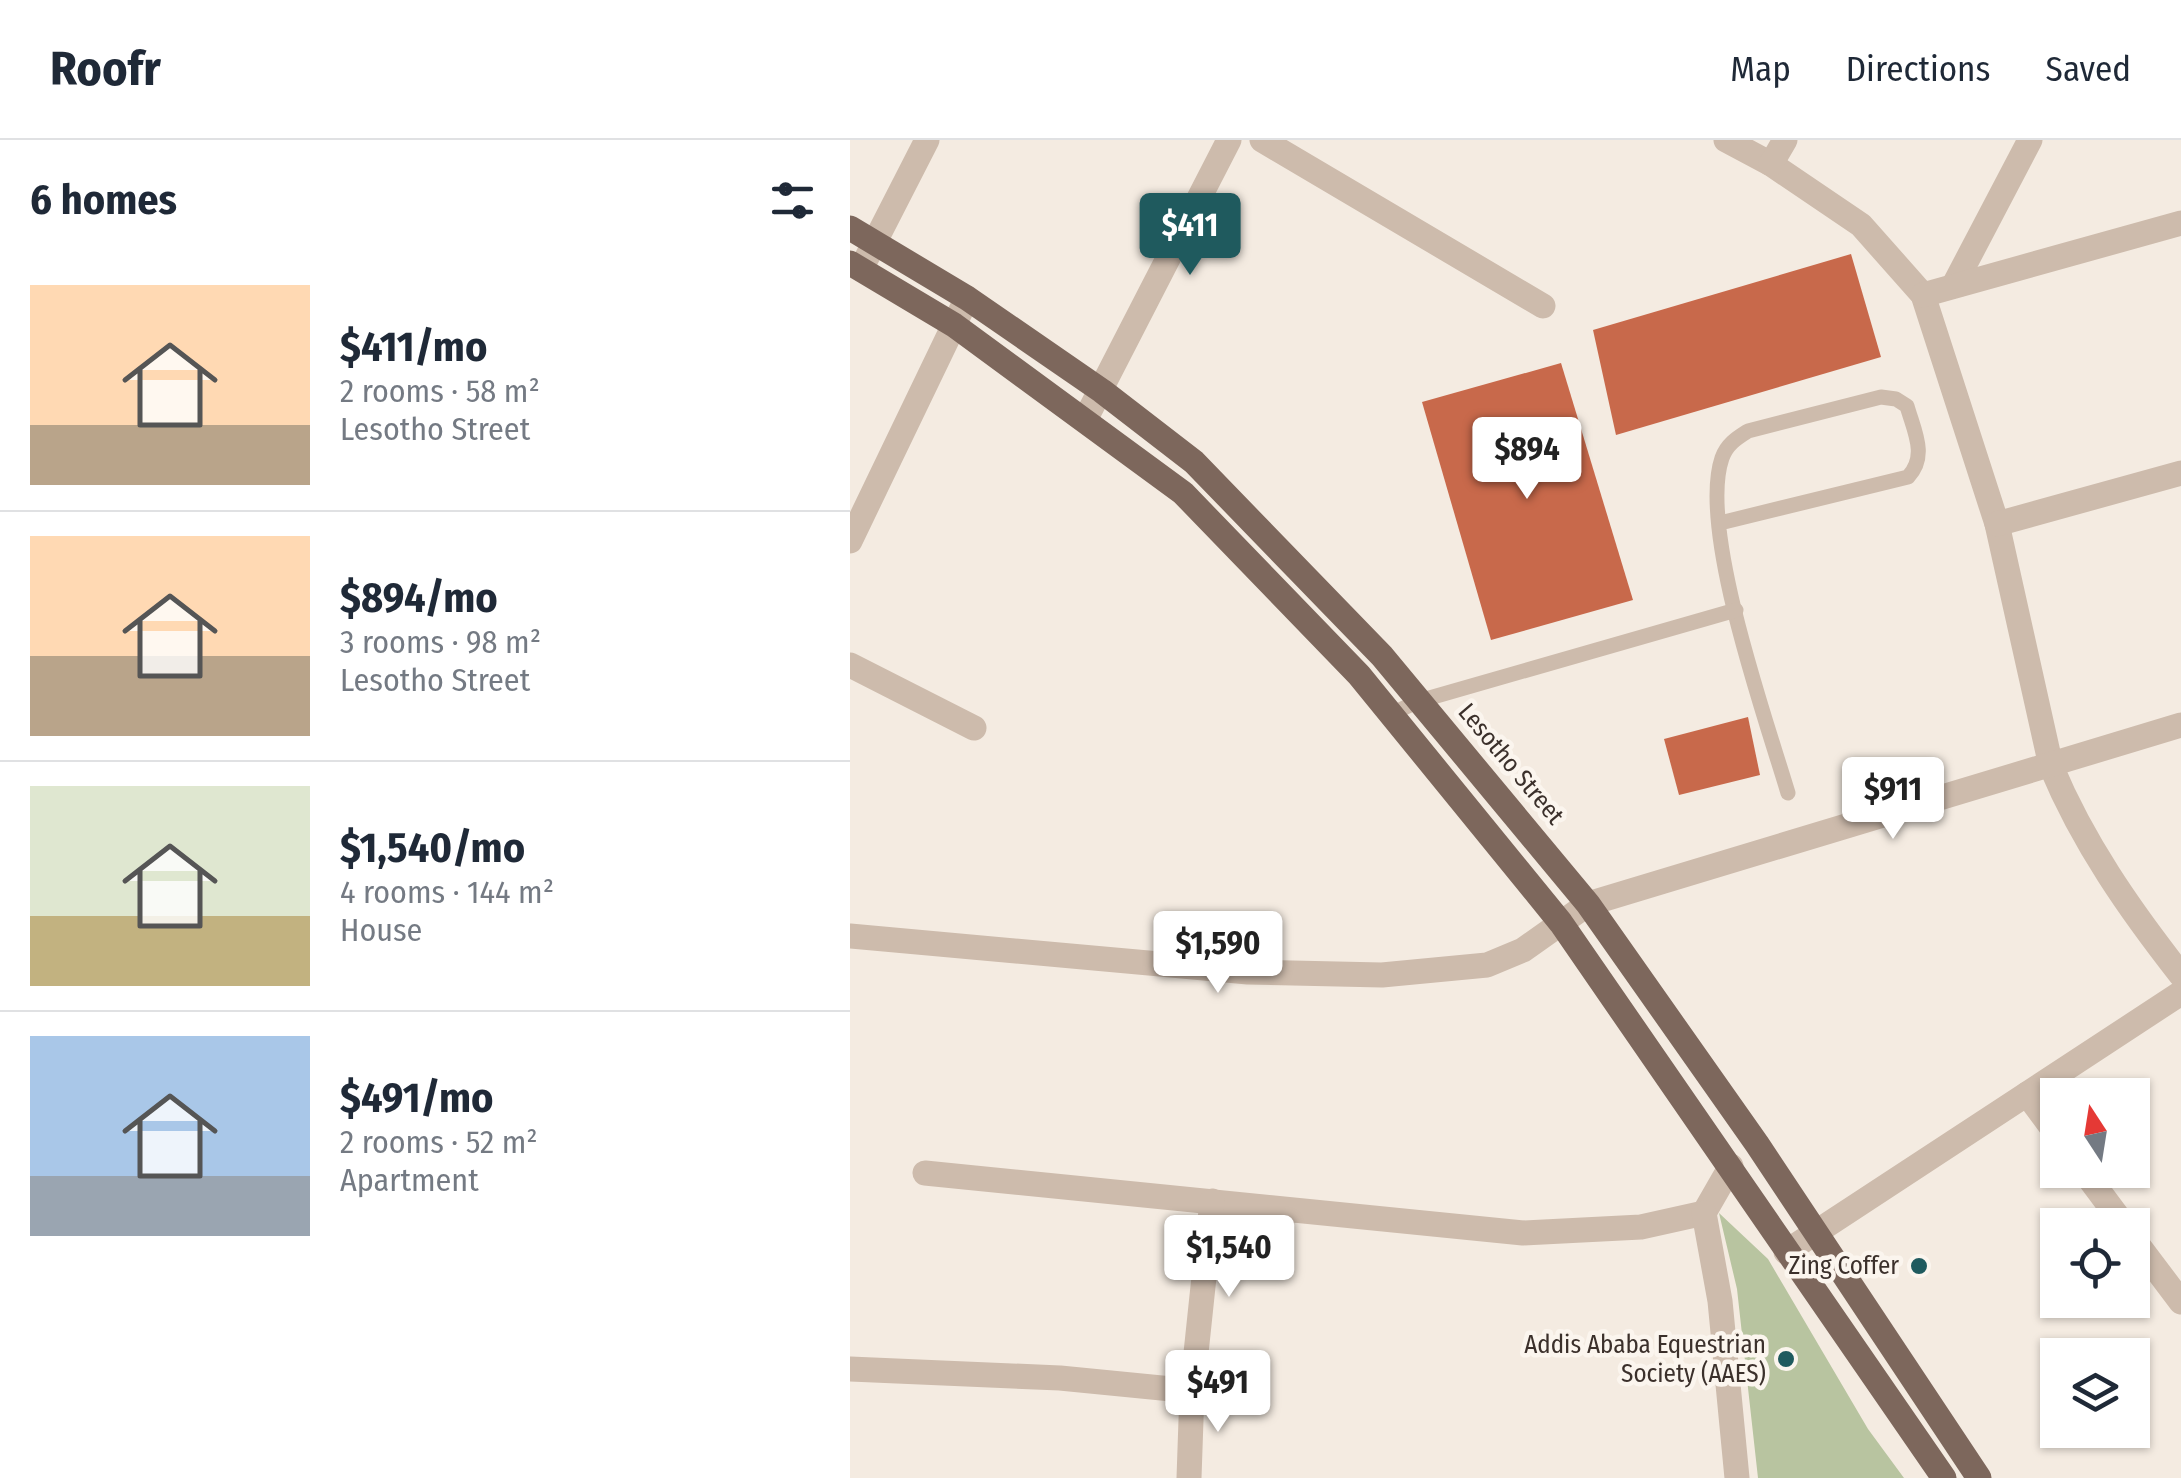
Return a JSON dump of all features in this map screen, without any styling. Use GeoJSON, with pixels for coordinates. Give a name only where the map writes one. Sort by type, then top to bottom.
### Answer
{"type":"FeatureCollection","features":[{"type":"Feature","properties":{"kind":"main road","name":"Lesotho Street"},"geometry":{"type":"LineString","coordinates":[[850,228],[967,298],[1102,390],[1194,462],[1382,656],[1588,904],[1756,1144],[1812,1234],[1979,1478]]}},
{"type":"Feature","properties":{"kind":"main road"},"geometry":{"type":"LineString","coordinates":[[855,266],[954,325],[1182,493],[1359,675],[1561,923],[1944,1478]]}},
{"type":"Feature","properties":{"kind":"street"},"geometry":{"type":"LineString","coordinates":[[855,266],[874,241],[927,140]]}},
{"type":"Feature","properties":{"kind":"street"},"geometry":{"type":"LineString","coordinates":[[1085,420],[1229,140]]}},
{"type":"Feature","properties":{"kind":"street"},"geometry":{"type":"LineString","coordinates":[[1262,140],[1543,306]]}},
{"type":"Feature","properties":{"kind":"street"},"geometry":{"type":"LineString","coordinates":[[1726,140],[1771,164],[1861,226],[1923,295],[1998,524],[2051,766],[2066,802],[2124,903],[2181,975]]}},
{"type":"Feature","properties":{"kind":"street"},"geometry":{"type":"LineString","coordinates":[[1771,164],[1784,140]]}},
{"type":"Feature","properties":{"kind":"street"},"geometry":{"type":"LineString","coordinates":[[1955,283],[2030,140]]}},
{"type":"Feature","properties":{"kind":"street"},"geometry":{"type":"LineString","coordinates":[[1923,295],[2181,223]]}},
{"type":"Feature","properties":{"kind":"street"},"geometry":{"type":"LineString","coordinates":[[850,541],[967,298]]}},
{"type":"Feature","properties":{"kind":"street"},"geometry":{"type":"LineString","coordinates":[[1998,524],[2181,473]]}},
{"type":"Feature","properties":{"kind":"street"},"geometry":{"type":"LineString","coordinates":[[850,665],[974,728]]}},
{"type":"Feature","properties":{"kind":"street"},"geometry":{"type":"LineString","coordinates":[[850,936],[1248,972],[1382,975],[1488,965],[1523,950],[1588,904],[2181,725]]}},
{"type":"Feature","properties":{"kind":"street"},"geometry":{"type":"LineString","coordinates":[[1786,1252],[2181,993]]}},
{"type":"Feature","properties":{"kind":"street"},"geometry":{"type":"LineString","coordinates":[[2027,1094],[2040,1112]]}},
{"type":"Feature","properties":{"kind":"street"},"geometry":{"type":"LineString","coordinates":[[1731,1166],[1704,1213],[1720,1302],[1737,1478]]}},
{"type":"Feature","properties":{"kind":"street"},"geometry":{"type":"LineString","coordinates":[[925,1173],[1522,1233],[1641,1227],[1704,1213]]}},
{"type":"Feature","properties":{"kind":"street"},"geometry":{"type":"LineString","coordinates":[[1189,1478],[1192,1391],[1212,1201]]}},
{"type":"Feature","properties":{"kind":"street"},"geometry":{"type":"LineString","coordinates":[[2150,1261],[2181,1302]]}},
{"type":"Feature","properties":{"kind":"street"},"geometry":{"type":"LineString","coordinates":[[850,1369],[1060,1378],[1192,1391]]}},
{"type":"Feature","properties":{"kind":"lane"},"geometry":{"type":"LineString","coordinates":[[1720,523],[1908,477],[1918,467],[1920,452],[1907,406],[1896,398],[1881,397],[1748,431],[1731,442],[1722,457],[1716,490],[1720,523],[1736,610],[1788,792]]}},
{"type":"Feature","properties":{"kind":"lane"},"geometry":{"type":"LineString","coordinates":[[1391,714],[1419,701],[1736,610]]}},
{"type":"Feature","properties":{"kind":"green space","name":"Addis Ababa Equestrian Society (AAES)"},"geometry":{"type":"Polygon","coordinates":[[[1719,1213],[1768,1259],[1868,1429],[1904,1478],[1758,1478],[1737,1289],[1719,1213]]]}},
{"type":"Feature","properties":{"kind":"building"},"geometry":{"type":"Polygon","coordinates":[[[1851,254],[1881,357],[1616,435],[1593,330],[1851,254]]]}},
{"type":"Feature","properties":{"kind":"building"},"geometry":{"type":"Polygon","coordinates":[[[1561,363],[1633,600],[1491,640],[1422,402],[1561,363]]]}},
{"type":"Feature","properties":{"kind":"building"},"geometry":{"type":"Polygon","coordinates":[[[1748,717],[1760,775],[1679,795],[1664,739],[1748,717]]]}},
{"type":"Feature","properties":{"kind":"place","name":"Zing Coffer"},"geometry":{"type":"Point","coordinates":[1919,1266]}},
{"type":"Feature","properties":{"kind":"place","name":"Addis Ababa Equestrian Society (AAES)"},"geometry":{"type":"Point","coordinates":[1786,1359]}}]}
